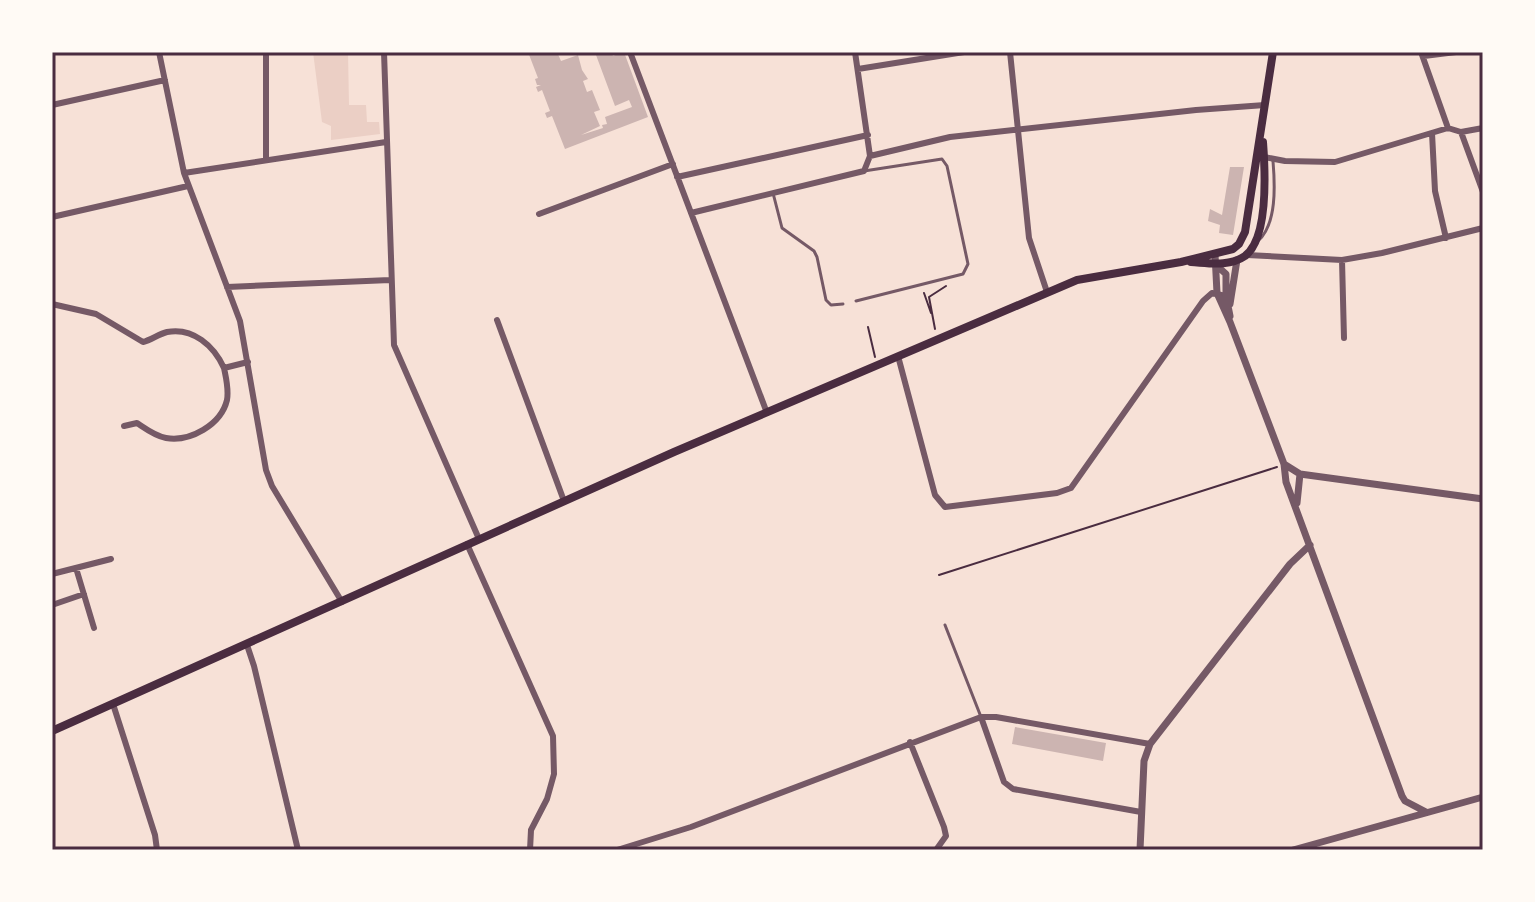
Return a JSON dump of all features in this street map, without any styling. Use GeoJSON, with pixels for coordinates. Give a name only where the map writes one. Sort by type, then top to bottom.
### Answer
{"type":"FeatureCollection","features":[{"type":"Feature","properties":{"kind":"main road"},"geometry":{"type":"LineString","coordinates":[[52,731],[564,501],[1047,292],[1077,280],[1181,262],[1233,249],[1245,232],[1273,52]]}},
{"type":"Feature","properties":{"kind":"main road"},"geometry":{"type":"LineString","coordinates":[[1181,262],[1216,265],[1237,260],[1247,255],[1255,244],[1268,158],[1262,129]]}},
{"type":"Feature","properties":{"kind":"street"},"geometry":{"type":"LineString","coordinates":[[159,52],[184,173],[240,321],[266,470],[272,486],[342,602]]}},
{"type":"Feature","properties":{"kind":"street"},"geometry":{"type":"LineString","coordinates":[[266,52],[266,159]]}},
{"type":"Feature","properties":{"kind":"street"},"geometry":{"type":"LineString","coordinates":[[384,52],[391,331],[399,360],[479,539]]}},
{"type":"Feature","properties":{"kind":"street"},"geometry":{"type":"LineString","coordinates":[[630,52],[767,413]]}},
{"type":"Feature","properties":{"kind":"street"},"geometry":{"type":"LineString","coordinates":[[691,213],[864,171],[870,156],[855,52]]}},
{"type":"Feature","properties":{"kind":"street"},"geometry":{"type":"LineString","coordinates":[[858,69],[964,52]]}},
{"type":"Feature","properties":{"kind":"street"},"geometry":{"type":"LineString","coordinates":[[1010,52],[1029,238],[1047,292]]}},
{"type":"Feature","properties":{"kind":"street"},"geometry":{"type":"LineString","coordinates":[[1448,128],[1422,54],[1456,52]]}},
{"type":"Feature","properties":{"kind":"street"},"geometry":{"type":"LineString","coordinates":[[52,105],[165,80]]}},
{"type":"Feature","properties":{"kind":"street"},"geometry":{"type":"LineString","coordinates":[[870,156],[950,137],[1265,105]]}},
{"type":"Feature","properties":{"kind":"street"},"geometry":{"type":"LineString","coordinates":[[1268,158],[1335,162],[1448,128],[1461,132],[1483,128]]}},
{"type":"Feature","properties":{"kind":"street"},"geometry":{"type":"LineString","coordinates":[[1461,132],[1483,192]]}},
{"type":"Feature","properties":{"kind":"street"},"geometry":{"type":"LineString","coordinates":[[1432,133],[1435,191],[1446,238]]}},
{"type":"Feature","properties":{"kind":"street"},"geometry":{"type":"LineString","coordinates":[[677,177],[868,135]]}},
{"type":"Feature","properties":{"kind":"street"},"geometry":{"type":"LineString","coordinates":[[184,173],[386,142]]}},
{"type":"Feature","properties":{"kind":"street"},"geometry":{"type":"LineString","coordinates":[[539,214],[673,164]]}},
{"type":"Feature","properties":{"kind":"street"},"geometry":{"type":"LineString","coordinates":[[52,217],[188,186]]}},
{"type":"Feature","properties":{"kind":"street"},"geometry":{"type":"LineString","coordinates":[[1247,255],[1342,260],[1483,228]]}},
{"type":"Feature","properties":{"kind":"street"},"geometry":{"type":"LineString","coordinates":[[1215,254],[1217,293],[1284,464],[1286,482],[1405,801],[1398,819]]}},
{"type":"Feature","properties":{"kind":"street"},"geometry":{"type":"LineString","coordinates":[[1229,306],[1237,260]]}},
{"type":"Feature","properties":{"kind":"street"},"geometry":{"type":"LineString","coordinates":[[1342,260],[1344,338]]}},
{"type":"Feature","properties":{"kind":"street"},"geometry":{"type":"LineString","coordinates":[[1216,265],[1226,274],[1230,322]]}},
{"type":"Feature","properties":{"kind":"street"},"geometry":{"type":"LineString","coordinates":[[227,287],[390,280]]}},
{"type":"Feature","properties":{"kind":"street"},"geometry":{"type":"LineString","coordinates":[[898,356],[935,495],[941,504],[945,507],[1057,493],[1071,488],[1203,301],[1212,293],[1226,296]]}},
{"type":"Feature","properties":{"kind":"street"},"geometry":{"type":"LineString","coordinates":[[52,304],[96,314],[143,342],[170,332],[194,336],[210,344],[224,368],[227,391],[226,403],[213,423],[204,430],[181,438],[166,438],[137,423],[124,426]]}},
{"type":"Feature","properties":{"kind":"street"},"geometry":{"type":"LineString","coordinates":[[497,320],[564,501]]}},
{"type":"Feature","properties":{"kind":"street"},"geometry":{"type":"LineString","coordinates":[[224,368],[248,362]]}},
{"type":"Feature","properties":{"kind":"street"},"geometry":{"type":"LineString","coordinates":[[1284,464],[1300,474],[1483,499]]}},
{"type":"Feature","properties":{"kind":"street"},"geometry":{"type":"LineString","coordinates":[[1296,505],[1300,474]]}},
{"type":"Feature","properties":{"kind":"street"},"geometry":{"type":"LineString","coordinates":[[467,544],[553,736],[554,774],[547,799],[531,830],[530,850]]}},
{"type":"Feature","properties":{"kind":"street"},"geometry":{"type":"LineString","coordinates":[[1140,850],[1144,761],[1150,744],[1290,564],[1310,545]]}},
{"type":"Feature","properties":{"kind":"street"},"geometry":{"type":"LineString","coordinates":[[52,574],[111,559]]}},
{"type":"Feature","properties":{"kind":"street"},"geometry":{"type":"LineString","coordinates":[[76,568],[94,628]]}},
{"type":"Feature","properties":{"kind":"street"},"geometry":{"type":"LineString","coordinates":[[52,605],[84,594]]}},
{"type":"Feature","properties":{"kind":"street"},"geometry":{"type":"LineString","coordinates":[[247,645],[298,850]]}},
{"type":"Feature","properties":{"kind":"street"},"geometry":{"type":"LineString","coordinates":[[113,704],[155,835],[157,850]]}},
{"type":"Feature","properties":{"kind":"street"},"geometry":{"type":"LineString","coordinates":[[617,850],[691,827],[981,717],[1150,744]]}},
{"type":"Feature","properties":{"kind":"street"},"geometry":{"type":"LineString","coordinates":[[981,717],[1004,782],[1013,789],[1141,812]]}},
{"type":"Feature","properties":{"kind":"street"},"geometry":{"type":"LineString","coordinates":[[910,742],[944,827],[946,836],[936,850]]}},
{"type":"Feature","properties":{"kind":"street"},"geometry":{"type":"LineString","coordinates":[[1293,850],[1483,797]]}},
{"type":"Feature","properties":{"kind":"street"},"geometry":{"type":"LineString","coordinates":[[1405,801],[1426,812]]}},
{"type":"Feature","properties":{"kind":"lane"},"geometry":{"type":"LineString","coordinates":[[856,301],[963,274],[968,264],[950,180],[942,159],[864,171]]}},
{"type":"Feature","properties":{"kind":"lane"},"geometry":{"type":"LineString","coordinates":[[773,193],[782,228],[814,251],[817,257],[826,300],[831,305],[843,304]]}},
{"type":"Feature","properties":{"kind":"lane"},"geometry":{"type":"LineString","coordinates":[[945,625],[981,717]]}},
{"type":"Feature","properties":{"kind":"path"},"geometry":{"type":"LineString","coordinates":[[938,340],[929,297],[952,283],[953,276]]}},
{"type":"Feature","properties":{"kind":"path"},"geometry":{"type":"LineString","coordinates":[[921,284],[932,313]]}},
{"type":"Feature","properties":{"kind":"path"},"geometry":{"type":"LineString","coordinates":[[868,327],[877,365]]}},
{"type":"Feature","properties":{"kind":"path"},"geometry":{"type":"LineString","coordinates":[[939,575],[1247,479],[1284,464]]}},
{"type":"Feature","properties":{"kind":"shaded area"},"geometry":{"type":"Polygon","coordinates":[[[313,52],[348,52],[349,105],[366,105],[367,122],[379,122],[380,134],[331,140],[331,126],[322,122],[313,52]]]}},
{"type":"Feature","properties":{"kind":"building"},"geometry":{"type":"Polygon","coordinates":[[[528,52],[557,52],[561,61],[578,55],[588,79],[583,81],[587,92],[592,90],[600,110],[594,112],[600,126],[581,135],[603,128],[602,125],[607,124],[605,117],[632,107],[629,100],[615,106],[596,55],[604,52],[611,52],[613,56],[624,52],[648,117],[565,149],[552,116],[547,118],[545,113],[550,111],[542,90],[538,92],[536,87],[541,85],[537,85],[535,79],[538,78],[528,52]]]}},
{"type":"Feature","properties":{"kind":"building"},"geometry":{"type":"Polygon","coordinates":[[[1230,167],[1244,167],[1233,235],[1219,233],[1220,225],[1208,221],[1210,209],[1222,215],[1230,167]]]}},
{"type":"Feature","properties":{"kind":"building"},"geometry":{"type":"Polygon","coordinates":[[[1015,727],[1106,743],[1103,761],[1012,744],[1015,727]]]}}]}
